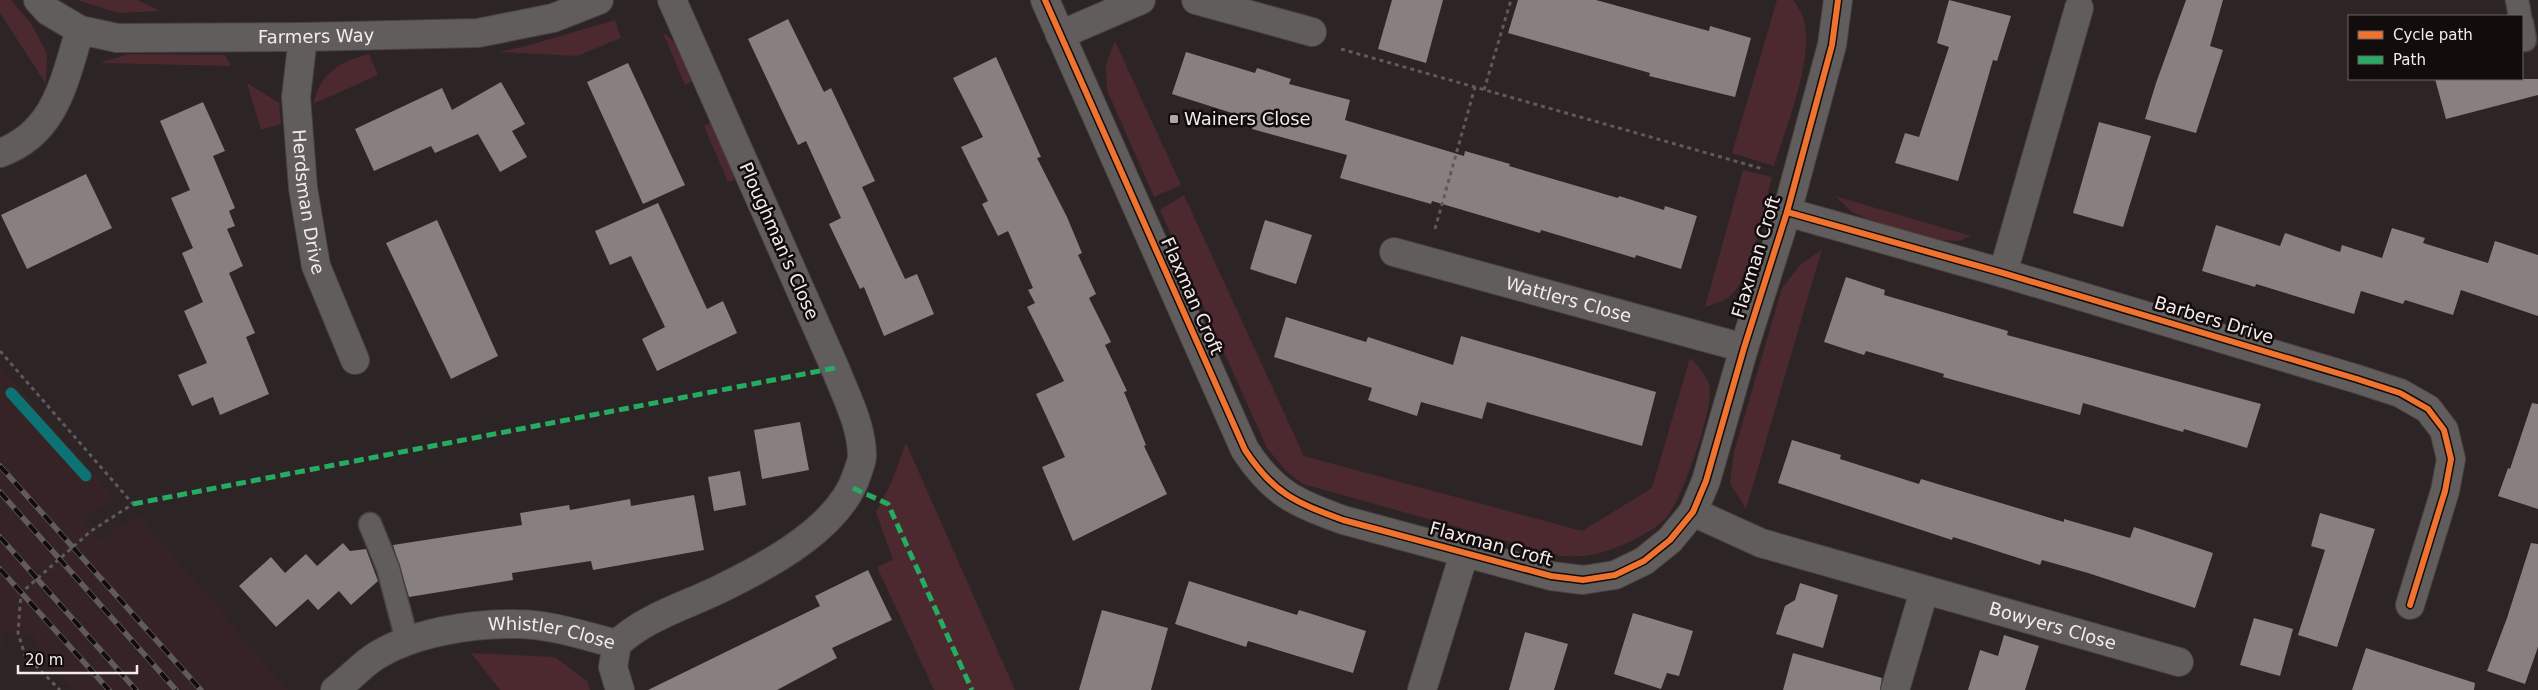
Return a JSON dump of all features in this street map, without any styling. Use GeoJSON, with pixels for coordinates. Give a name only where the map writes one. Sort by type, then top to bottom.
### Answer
{"type":"FeatureCollection","features":[{"type":"Feature","properties":{"kind":"street","name":"Farmers Way"},"geometry":{"type":"LineString","coordinates":[[38,0],[48,11],[80,30],[117,38],[478,34],[553,18],[599,0]]}},
{"type":"Feature","properties":{"kind":"street","name":"Ploughman's Close"},"geometry":{"type":"LineString","coordinates":[[672,0],[835,368],[858,429],[862,457],[853,488]]}},
{"type":"Feature","properties":{"kind":"street","name":"Flaxman Croft"},"geometry":{"type":"LineString","coordinates":[[1045,0],[1244,450],[1258,470],[1278,491],[1310,507],[1343,520],[1464,554],[1552,576],[1583,580],[1615,575],[1644,561],[1670,540],[1693,512],[1706,481],[1786,212],[1832,45],[1838,0]]}},
{"type":"Feature","properties":{"kind":"street"},"geometry":{"type":"LineString","coordinates":[[1060,35],[1141,0]]}},
{"type":"Feature","properties":{"kind":"street"},"geometry":{"type":"LineString","coordinates":[[1196,0],[1312,32]]}},
{"type":"Feature","properties":{"kind":"street"},"geometry":{"type":"LineString","coordinates":[[2003,273],[2079,8]]}},
{"type":"Feature","properties":{"kind":"street"},"geometry":{"type":"LineString","coordinates":[[0,153],[14,148],[40,129],[58,101],[80,30]]}},
{"type":"Feature","properties":{"kind":"street","name":"Herdsman Drive"},"geometry":{"type":"LineString","coordinates":[[303,37],[296,97],[303,188],[316,266],[355,360]]}},
{"type":"Feature","properties":{"kind":"street","name":"Barbers Drive"},"geometry":{"type":"LineString","coordinates":[[1786,212],[2003,273],[2366,381],[2400,393],[2428,408],[2444,430],[2451,459],[2445,491],[2410,606]]}},
{"type":"Feature","properties":{"kind":"street","name":"Wattlers Close"},"geometry":{"type":"LineString","coordinates":[[1394,252],[1744,348]]}},
{"type":"Feature","properties":{"kind":"street","name":"Whistler Close"},"geometry":{"type":"LineString","coordinates":[[335,690],[373,658],[407,640],[462,628],[517,623],[560,630],[618,644],[633,629],[726,587],[798,544],[836,514],[853,488]]}},
{"type":"Feature","properties":{"kind":"street","name":"Bowyers Close"},"geometry":{"type":"LineString","coordinates":[[1693,512],[1761,543],[1924,591],[2179,662]]}},
{"type":"Feature","properties":{"kind":"street"},"geometry":{"type":"LineString","coordinates":[[1422,690],[1464,554]]}},
{"type":"Feature","properties":{"kind":"street"},"geometry":{"type":"LineString","coordinates":[[1895,690],[1924,591]]}},
{"type":"Feature","properties":{"kind":"street"},"geometry":{"type":"LineString","coordinates":[[618,644],[614,667],[620,690]]}},
{"type":"Feature","properties":{"kind":"lane"},"geometry":{"type":"LineString","coordinates":[[2517,0],[2520,15]]}},
{"type":"Feature","properties":{"kind":"lane"},"geometry":{"type":"LineString","coordinates":[[370,524],[388,568],[407,640]]}},
{"type":"Feature","properties":{"kind":"path"},"geometry":{"type":"LineString","coordinates":[[1484,90],[1511,0]]}},
{"type":"Feature","properties":{"kind":"path"},"geometry":{"type":"LineString","coordinates":[[1312,32],[1344,50],[1795,178]]}},
{"type":"Feature","properties":{"kind":"path"},"geometry":{"type":"LineString","coordinates":[[1426,261],[1475,88]]}},
{"type":"Feature","properties":{"kind":"path"},"geometry":{"type":"LineString","coordinates":[[0,351],[133,504],[92,531],[21,593],[18,633],[25,655],[60,690]]}},
{"type":"Feature","properties":{"kind":"shaded area"},"geometry":{"type":"Polygon","coordinates":[[[0,0],[11,0],[32,25],[47,54],[46,84],[0,13],[0,0]]]}},
{"type":"Feature","properties":{"kind":"shaded area"},"geometry":{"type":"Polygon","coordinates":[[[77,0],[137,0],[160,11],[118,13],[77,0]]]}},
{"type":"Feature","properties":{"kind":"shaded area"},"geometry":{"type":"Polygon","coordinates":[[[1777,0],[1793,0],[1803,17],[1806,36],[1802,73],[1774,166],[1732,153],[1777,0]]]}},
{"type":"Feature","properties":{"kind":"shaded area"},"geometry":{"type":"Polygon","coordinates":[[[615,20],[621,38],[577,56],[499,52],[530,45],[615,20]]]}},
{"type":"Feature","properties":{"kind":"shaded area"},"geometry":{"type":"Polygon","coordinates":[[[663,33],[678,48],[693,81],[685,85],[663,33]]]}},
{"type":"Feature","properties":{"kind":"shaded area"},"geometry":{"type":"Polygon","coordinates":[[[1115,41],[1181,185],[1154,197],[1107,90],[1106,64],[1115,41]]]}},
{"type":"Feature","properties":{"kind":"shaded area"},"geometry":{"type":"Polygon","coordinates":[[[128,54],[225,55],[231,66],[100,63],[128,54]]]}},
{"type":"Feature","properties":{"kind":"shaded area"},"geometry":{"type":"Polygon","coordinates":[[[369,54],[378,75],[313,104],[321,84],[332,70],[348,61],[369,54]]]}},
{"type":"Feature","properties":{"kind":"shaded area"},"geometry":{"type":"Polygon","coordinates":[[[247,83],[279,103],[281,124],[261,130],[247,83]]]}},
{"type":"Feature","properties":{"kind":"shaded area"},"geometry":{"type":"Polygon","coordinates":[[[711,122],[732,166],[734,180],[728,182],[704,126],[711,122]]]}},
{"type":"Feature","properties":{"kind":"shaded area"},"geometry":{"type":"Polygon","coordinates":[[[1743,170],[1772,177],[1753,253],[1735,291],[1721,301],[1705,307],[1743,170]]]}},
{"type":"Feature","properties":{"kind":"shaded area"},"geometry":{"type":"Polygon","coordinates":[[[1184,195],[1304,456],[1582,531],[1652,488],[1690,358],[1708,380],[1710,389],[1709,401],[1695,456],[1673,508],[1666,518],[1652,530],[1620,546],[1588,556],[1561,556],[1303,484],[1286,471],[1267,448],[1160,210],[1184,195]]]}},
{"type":"Feature","properties":{"kind":"shaded area"},"geometry":{"type":"Polygon","coordinates":[[[1835,196],[1971,236],[1959,241],[1936,240],[1868,219],[1852,212],[1835,196]]]}},
{"type":"Feature","properties":{"kind":"shaded area"},"geometry":{"type":"Polygon","coordinates":[[[1822,249],[1746,509],[1730,483],[1734,452],[1782,288],[1800,265],[1822,249]]]}},
{"type":"Feature","properties":{"kind":"shaded area"},"geometry":{"type":"Polygon","coordinates":[[[0,366],[115,498],[83,521],[99,540],[139,514],[288,690],[73,690],[39,654],[34,636],[4,630],[3,649],[0,645],[0,366]]]}},
{"type":"Feature","properties":{"kind":"shaded area"},"geometry":{"type":"Polygon","coordinates":[[[906,443],[1015,690],[934,690],[877,567],[893,560],[876,512],[891,483],[906,443]]]}},
{"type":"Feature","properties":{"kind":"shaded area"},"geometry":{"type":"Polygon","coordinates":[[[471,653],[555,657],[587,681],[590,690],[500,690],[471,653]]]}},
{"type":"Feature","properties":{"kind":"building"},"geometry":{"type":"Polygon","coordinates":[[[1392,0],[1443,0],[1426,63],[1378,49],[1392,0]]]}},
{"type":"Feature","properties":{"kind":"building"},"geometry":{"type":"Polygon","coordinates":[[[1518,0],[1596,0],[1709,31],[1710,26],[1751,38],[1735,97],[1649,76],[1650,73],[1508,33],[1518,0]]]}},
{"type":"Feature","properties":{"kind":"building"},"geometry":{"type":"Polygon","coordinates":[[[1949,0],[2011,16],[1997,61],[1993,60],[1958,181],[1895,163],[1905,133],[1919,137],[1949,47],[1937,43],[1949,0]]]}},
{"type":"Feature","properties":{"kind":"building"},"geometry":{"type":"Polygon","coordinates":[[[2186,0],[2223,0],[2210,46],[2223,50],[2196,133],[2145,119],[2186,0]]]}},
{"type":"Feature","properties":{"kind":"building"},"geometry":{"type":"Polygon","coordinates":[[[788,19],[824,92],[831,88],[875,181],[862,187],[905,279],[917,274],[934,314],[884,336],[864,287],[860,289],[829,224],[841,218],[806,141],[798,145],[748,39],[788,19]]]}},
{"type":"Feature","properties":{"kind":"building"},"geometry":{"type":"Polygon","coordinates":[[[1186,52],[1255,73],[1257,68],[1291,79],[1289,84],[1350,100],[1345,120],[1464,156],[1465,151],[1618,198],[1619,196],[1664,210],[1665,206],[1697,216],[1681,269],[1636,255],[1635,258],[1541,230],[1540,233],[1432,201],[1431,204],[1340,178],[1347,155],[1252,129],[1254,120],[1172,94],[1186,52]]]}},
{"type":"Feature","properties":{"kind":"building"},"geometry":{"type":"Polygon","coordinates":[[[996,57],[1041,157],[1037,158],[1067,217],[1082,253],[1078,255],[1096,294],[1089,298],[1111,342],[1105,345],[1127,391],[1124,392],[1146,445],[1144,446],[1167,494],[1073,541],[1042,467],[1065,457],[1036,394],[1064,381],[1027,307],[1035,303],[1028,290],[1033,288],[1008,231],[998,236],[982,204],[988,201],[961,147],[983,137],[953,78],[996,57]]]}},
{"type":"Feature","properties":{"kind":"building"},"geometry":{"type":"Polygon","coordinates":[[[628,63],[685,185],[643,204],[587,82],[628,63]]]}},
{"type":"Feature","properties":{"kind":"building"},"geometry":{"type":"Polygon","coordinates":[[[2538,79],[2538,95],[2446,119],[2435,80],[2538,79]]]}},
{"type":"Feature","properties":{"kind":"building"},"geometry":{"type":"Polygon","coordinates":[[[501,82],[525,124],[512,131],[527,157],[500,172],[478,134],[435,153],[431,146],[374,171],[355,129],[442,88],[452,110],[501,82]]]}},
{"type":"Feature","properties":{"kind":"building"},"geometry":{"type":"Polygon","coordinates":[[[203,102],[225,151],[213,156],[235,208],[229,211],[235,226],[227,229],[243,266],[229,273],[255,333],[246,337],[269,394],[220,415],[213,397],[192,406],[178,375],[207,363],[184,311],[203,302],[182,253],[193,248],[171,198],[190,190],[160,121],[203,102]]]}},
{"type":"Feature","properties":{"kind":"building"},"geometry":{"type":"Polygon","coordinates":[[[2099,122],[2151,136],[2123,227],[2073,213],[2099,122]]]}},
{"type":"Feature","properties":{"kind":"building"},"geometry":{"type":"Polygon","coordinates":[[[86,174],[112,228],[27,269],[1,215],[86,174]]]}},
{"type":"Feature","properties":{"kind":"building"},"geometry":{"type":"Polygon","coordinates":[[[658,203],[707,309],[723,301],[737,333],[657,371],[642,339],[665,327],[631,256],[610,265],[595,231],[658,203]]]}},
{"type":"Feature","properties":{"kind":"building"},"geometry":{"type":"Polygon","coordinates":[[[437,220],[498,356],[451,379],[386,243],[437,220]]]}},
{"type":"Feature","properties":{"kind":"building"},"geometry":{"type":"Polygon","coordinates":[[[1265,220],[1312,235],[1296,284],[1250,269],[1265,220]]]}},
{"type":"Feature","properties":{"kind":"building"},"geometry":{"type":"Polygon","coordinates":[[[2216,225],[2280,246],[2285,233],[2340,252],[2342,245],[2382,258],[2392,228],[2425,238],[2423,243],[2488,263],[2495,241],[2538,255],[2538,316],[2461,290],[2453,315],[2405,300],[2403,304],[2361,291],[2354,314],[2256,284],[2255,287],[2202,271],[2216,225]]]}},
{"type":"Feature","properties":{"kind":"building"},"geometry":{"type":"Polygon","coordinates":[[[1846,277],[1885,290],[1884,295],[2008,331],[2007,335],[2261,404],[2247,448],[2184,429],[2183,432],[2083,403],[2080,415],[1943,377],[1944,374],[1866,351],[1864,355],[1824,342],[1846,277]]]}},
{"type":"Feature","properties":{"kind":"building"},"geometry":{"type":"Polygon","coordinates":[[[1286,317],[1366,342],[1368,337],[1453,365],[1461,336],[1656,392],[1642,446],[1487,402],[1482,419],[1421,402],[1417,416],[1368,400],[1372,388],[1274,357],[1286,317]]]}},
{"type":"Feature","properties":{"kind":"building"},"geometry":{"type":"Polygon","coordinates":[[[2532,403],[2538,404],[2538,509],[2498,496],[2508,468],[2510,469],[2532,403]]]}},
{"type":"Feature","properties":{"kind":"building"},"geometry":{"type":"Polygon","coordinates":[[[800,422],[809,470],[762,479],[754,430],[800,422]]]}},
{"type":"Feature","properties":{"kind":"building"},"geometry":{"type":"Polygon","coordinates":[[[1792,440],[1841,455],[1840,459],[1919,484],[1921,479],[2064,522],[2064,519],[2130,538],[2134,527],[2213,553],[2195,608],[2042,560],[2040,565],[1953,537],[1952,540],[1778,483],[1792,440]]]}},
{"type":"Feature","properties":{"kind":"building"},"geometry":{"type":"Polygon","coordinates":[[[740,471],[746,505],[714,511],[708,477],[740,471]]]}},
{"type":"Feature","properties":{"kind":"building"},"geometry":{"type":"Polygon","coordinates":[[[694,495],[704,550],[593,570],[591,561],[512,573],[513,580],[409,597],[393,545],[522,525],[520,513],[569,505],[570,510],[630,499],[631,506],[694,495]]]}},
{"type":"Feature","properties":{"kind":"building"},"geometry":{"type":"Polygon","coordinates":[[[2320,513],[2375,529],[2337,647],[2298,635],[2325,550],[2311,546],[2320,513]]]}},
{"type":"Feature","properties":{"kind":"building"},"geometry":{"type":"Polygon","coordinates":[[[343,543],[350,551],[366,549],[378,581],[351,605],[339,591],[318,610],[308,599],[276,627],[239,586],[271,557],[285,573],[306,554],[317,566],[343,543]]]}},
{"type":"Feature","properties":{"kind":"building"},"geometry":{"type":"Polygon","coordinates":[[[2531,543],[2538,544],[2538,647],[2525,684],[2487,671],[2507,618],[2531,543]]]}},
{"type":"Feature","properties":{"kind":"building"},"geometry":{"type":"Polygon","coordinates":[[[868,570],[892,620],[832,648],[837,658],[777,690],[648,690],[820,606],[815,596],[868,570]]]}},
{"type":"Feature","properties":{"kind":"building"},"geometry":{"type":"Polygon","coordinates":[[[1189,581],[1297,615],[1299,610],[1366,631],[1353,673],[1248,641],[1246,647],[1175,624],[1189,581]]]}},
{"type":"Feature","properties":{"kind":"building"},"geometry":{"type":"Polygon","coordinates":[[[1800,583],[1838,595],[1823,648],[1776,634],[1785,606],[1795,600],[1800,583]]]}},
{"type":"Feature","properties":{"kind":"building"},"geometry":{"type":"Polygon","coordinates":[[[1102,610],[1168,628],[1151,690],[1079,690],[1102,610]]]}},
{"type":"Feature","properties":{"kind":"building"},"geometry":{"type":"Polygon","coordinates":[[[1633,613],[1693,631],[1679,676],[1667,673],[1661,689],[1614,674],[1633,613]]]}},
{"type":"Feature","properties":{"kind":"building"},"geometry":{"type":"Polygon","coordinates":[[[2254,618],[2293,629],[2280,676],[2240,665],[2254,618]]]}},
{"type":"Feature","properties":{"kind":"building"},"geometry":{"type":"Polygon","coordinates":[[[1525,632],[1568,644],[1554,690],[1509,690],[1525,632]]]}},
{"type":"Feature","properties":{"kind":"building"},"geometry":{"type":"Polygon","coordinates":[[[2004,635],[2039,646],[2025,690],[1968,690],[1980,650],[1998,656],[2004,635]]]}},
{"type":"Feature","properties":{"kind":"building"},"geometry":{"type":"Polygon","coordinates":[[[2366,648],[2475,683],[2474,690],[2352,690],[2366,648]]]}},
{"type":"Feature","properties":{"kind":"building"},"geometry":{"type":"Polygon","coordinates":[[[1793,653],[1882,678],[1880,690],[1783,690],[1793,653]]]}},
{"type":"Feature","properties":{"kind":"waterway"},"geometry":{"type":"LineString","coordinates":[[11,393],[86,476]]}},
{"type":"Feature","properties":{"kind":"railway"},"geometry":{"type":"LineString","coordinates":[[0,466],[201,690]]}},
{"type":"Feature","properties":{"kind":"railway"},"geometry":{"type":"LineString","coordinates":[[0,492],[176,690]]}},
{"type":"Feature","properties":{"kind":"railway"},"geometry":{"type":"LineString","coordinates":[[0,537],[136,690]]}},
{"type":"Feature","properties":{"kind":"railway"},"geometry":{"type":"LineString","coordinates":[[0,569],[109,690]]}},
{"type":"Feature","properties":{"kind":"marked path"},"geometry":{"type":"LineString","coordinates":[[133,504],[835,368]]}},
{"type":"Feature","properties":{"kind":"marked path"},"geometry":{"type":"LineString","coordinates":[[853,488],[888,504],[972,690]]}},
{"type":"Feature","properties":{"kind":"cycle path"},"geometry":{"type":"LineString","coordinates":[[1045,0],[1245,450],[1266,477],[1276,487],[1299,502],[1343,520],[1551,576],[1583,580],[1615,575],[1644,561],[1670,540],[1693,512],[1706,481],[1744,348],[1787,212],[1832,45],[1838,0]]}},
{"type":"Feature","properties":{"kind":"cycle path"},"geometry":{"type":"LineString","coordinates":[[1787,212],[2003,273],[2357,379],[2400,393],[2428,409],[2444,430],[2451,459],[2445,491],[2410,605]]}},
{"type":"Feature","properties":{"kind":"place","name":"Wainers Close"},"geometry":{"type":"Point","coordinates":[1174,119]}}]}
